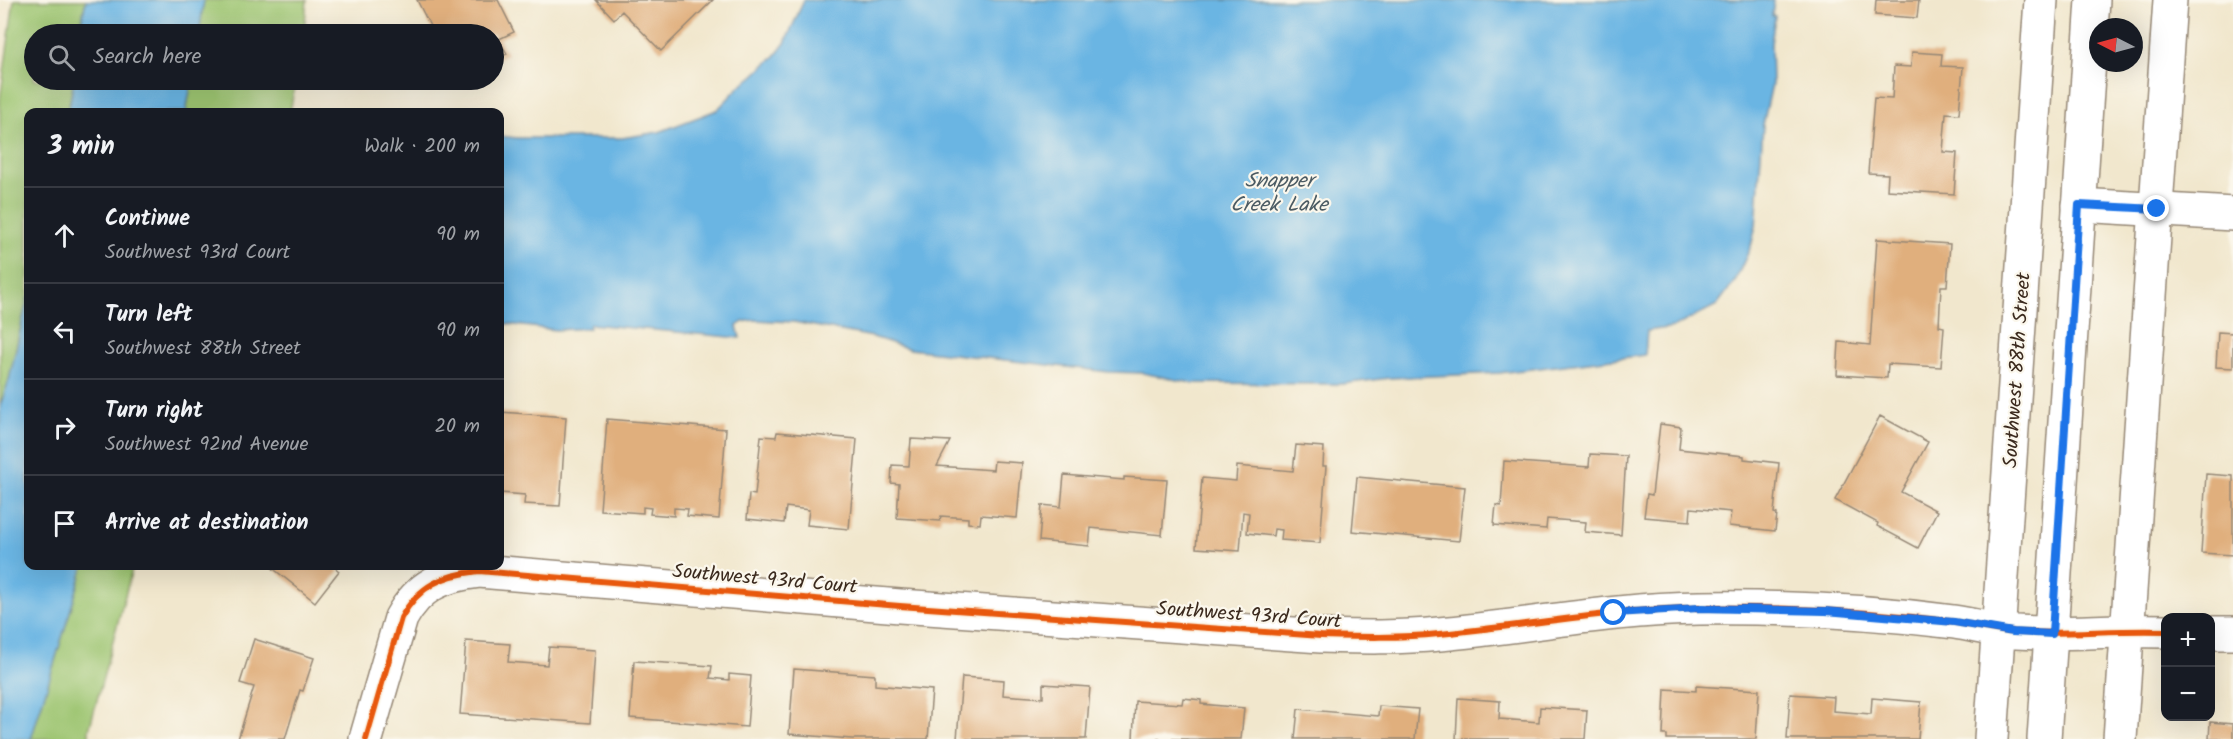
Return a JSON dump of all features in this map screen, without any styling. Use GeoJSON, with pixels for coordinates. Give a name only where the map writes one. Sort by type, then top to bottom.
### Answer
{"type":"FeatureCollection","features":[{"type":"Feature","properties":{"kind":"street","name":"Southwest 88th Street"},"geometry":{"type":"LineString","coordinates":[[1991,739],[2041,0]]}},
{"type":"Feature","properties":{"kind":"street"},"geometry":{"type":"LineString","coordinates":[[2044,739],[2093,0]]}},
{"type":"Feature","properties":{"kind":"street"},"geometry":{"type":"LineString","coordinates":[[2120,739],[2170,0]]}},
{"type":"Feature","properties":{"kind":"street"},"geometry":{"type":"LineString","coordinates":[[2079,205],[2233,214]]}},
{"type":"Feature","properties":{"kind":"street","name":"Southwest 93rd Court"},"geometry":{"type":"LineString","coordinates":[[366,739],[402,618],[418,593],[445,578],[479,571],[1321,636],[1376,637],[1439,634],[1605,614],[1699,608],[1826,611],[1954,622],[1998,630],[2052,634],[2128,629],[2161,631]]}},
{"type":"Feature","properties":{"kind":"street"},"geometry":{"type":"LineString","coordinates":[[2215,633],[2233,633]]}},
{"type":"Feature","properties":{"kind":"green space"},"geometry":{"type":"Polygon","coordinates":[[[14,0],[86,0],[81,24],[24,24],[24,90],[72,90],[69,108],[24,108],[24,314],[9,380],[0,406],[0,100],[14,0]]]}},
{"type":"Feature","properties":{"kind":"green space"},"geometry":{"type":"Polygon","coordinates":[[[204,0],[307,0],[305,24],[200,24],[204,0]]]}},
{"type":"Feature","properties":{"kind":"green space"},"geometry":{"type":"Polygon","coordinates":[[[190,90],[294,90],[291,108],[187,108],[190,90]]]}},
{"type":"Feature","properties":{"kind":"green space"},"geometry":{"type":"Polygon","coordinates":[[[83,570],[132,570],[89,730],[89,739],[31,739],[83,570]]]}},
{"type":"Feature","properties":{"kind":"water"},"geometry":{"type":"Polygon","coordinates":[[[86,0],[204,0],[200,24],[81,24],[86,0]]]}},
{"type":"Feature","properties":{"kind":"water","name":"Snapper Creek Lake"},"geometry":{"type":"Polygon","coordinates":[[[804,0],[1774,0],[1772,16],[1775,16],[1771,44],[1772,84],[1763,125],[1756,226],[1751,246],[1735,281],[1717,305],[1674,327],[1647,331],[1645,355],[1499,373],[1389,378],[1342,384],[1192,383],[1143,373],[1109,372],[910,349],[873,337],[794,322],[754,320],[743,322],[737,326],[740,338],[590,324],[589,328],[556,330],[504,324],[504,136],[622,138],[659,132],[717,110],[741,85],[775,56],[785,43],[804,0]]]}},
{"type":"Feature","properties":{"kind":"water"},"geometry":{"type":"Polygon","coordinates":[[[72,90],[190,90],[187,108],[69,108],[72,90]]]}},
{"type":"Feature","properties":{"kind":"water"},"geometry":{"type":"Polygon","coordinates":[[[24,314],[24,570],[83,570],[31,739],[0,739],[0,406],[9,380],[24,314]]]}},
{"type":"Feature","properties":{"kind":"building"},"geometry":{"type":"Polygon","coordinates":[[[417,0],[498,0],[514,32],[504,37],[504,24],[429,24],[417,0]]]}},
{"type":"Feature","properties":{"kind":"building"},"geometry":{"type":"Polygon","coordinates":[[[596,0],[713,0],[661,51],[622,11],[614,19],[596,0]]]}},
{"type":"Feature","properties":{"kind":"building"},"geometry":{"type":"Polygon","coordinates":[[[1876,0],[1919,0],[1917,18],[1875,15],[1876,0]]]}},
{"type":"Feature","properties":{"kind":"building"},"geometry":{"type":"Polygon","coordinates":[[[1912,52],[1942,54],[1941,66],[1963,67],[1959,114],[1946,113],[1943,152],[1957,153],[1954,194],[1887,190],[1888,174],[1868,173],[1874,98],[1892,99],[1894,66],[1911,67],[1912,52]]]}},
{"type":"Feature","properties":{"kind":"building"},"geometry":{"type":"Polygon","coordinates":[[[1877,239],[1950,244],[1947,286],[1941,286],[1939,326],[1944,327],[1941,367],[1888,364],[1887,378],[1837,375],[1839,342],[1870,345],[1877,239]]]}},
{"type":"Feature","properties":{"kind":"building"},"geometry":{"type":"Polygon","coordinates":[[[2218,332],[2233,333],[2233,368],[2216,367],[2218,332]]]}},
{"type":"Feature","properties":{"kind":"building"},"geometry":{"type":"Polygon","coordinates":[[[504,412],[566,417],[560,506],[524,504],[525,495],[504,493],[504,412]]]}},
{"type":"Feature","properties":{"kind":"building"},"geometry":{"type":"Polygon","coordinates":[[[1880,416],[1928,442],[1901,492],[1937,511],[1918,548],[1835,500],[1880,416]]]}},
{"type":"Feature","properties":{"kind":"building"},"geometry":{"type":"Polygon","coordinates":[[[607,419],[726,429],[719,519],[687,516],[688,509],[674,508],[674,516],[650,514],[651,508],[643,507],[643,513],[600,510],[607,419]]]}},
{"type":"Feature","properties":{"kind":"building"},"geometry":{"type":"Polygon","coordinates":[[[1660,424],[1681,427],[1679,449],[1744,456],[1744,459],[1779,463],[1774,513],[1777,514],[1775,531],[1729,526],[1731,512],[1691,508],[1690,521],[1644,517],[1647,494],[1652,495],[1660,424]]]}},
{"type":"Feature","properties":{"kind":"building"},"geometry":{"type":"Polygon","coordinates":[[[777,432],[857,439],[849,529],[807,525],[809,510],[786,507],[784,523],[747,519],[749,494],[755,495],[761,436],[776,437],[777,432]]]}},
{"type":"Feature","properties":{"kind":"building"},"geometry":{"type":"Polygon","coordinates":[[[911,439],[950,441],[937,466],[993,470],[994,461],[1022,463],[1017,518],[981,515],[980,524],[968,523],[968,518],[941,516],[940,521],[897,518],[899,484],[891,483],[892,465],[909,466],[911,439]]]}},
{"type":"Feature","properties":{"kind":"building"},"geometry":{"type":"Polygon","coordinates":[[[1296,445],[1324,447],[1323,466],[1326,466],[1320,543],[1281,540],[1282,530],[1274,529],[1273,536],[1247,533],[1249,513],[1243,512],[1240,551],[1196,548],[1202,478],[1236,481],[1237,466],[1293,471],[1296,445]]]}},
{"type":"Feature","properties":{"kind":"building"},"geometry":{"type":"Polygon","coordinates":[[[1590,454],[1626,456],[1621,535],[1585,532],[1586,522],[1547,519],[1546,529],[1494,525],[1496,505],[1501,506],[1504,461],[1589,467],[1590,454]]]}},
{"type":"Feature","properties":{"kind":"building"},"geometry":{"type":"Polygon","coordinates":[[[2206,474],[2233,476],[2233,555],[2201,553],[2206,474]]]}},
{"type":"Feature","properties":{"kind":"building"},"geometry":{"type":"Polygon","coordinates":[[[1064,475],[1124,480],[1124,477],[1167,480],[1162,535],[1091,528],[1089,546],[1039,541],[1042,505],[1061,507],[1064,475]]]}},
{"type":"Feature","properties":{"kind":"building"},"geometry":{"type":"Polygon","coordinates":[[[1357,477],[1465,487],[1459,541],[1352,531],[1357,477]]]}},
{"type":"Feature","properties":{"kind":"building"},"geometry":{"type":"Polygon","coordinates":[[[275,570],[338,570],[315,602],[275,570]]]}},
{"type":"Feature","properties":{"kind":"building"},"geometry":{"type":"Polygon","coordinates":[[[254,639],[314,658],[303,691],[300,690],[285,739],[238,739],[254,687],[240,683],[254,639]]]}},
{"type":"Feature","properties":{"kind":"building"},"geometry":{"type":"Polygon","coordinates":[[[466,641],[510,644],[508,662],[547,665],[549,647],[595,650],[590,723],[460,714],[466,641]]]}},
{"type":"Feature","properties":{"kind":"building"},"geometry":{"type":"Polygon","coordinates":[[[634,661],[712,666],[710,678],[729,680],[729,674],[751,676],[747,727],[630,718],[634,661]]]}},
{"type":"Feature","properties":{"kind":"building"},"geometry":{"type":"Polygon","coordinates":[[[794,669],[875,675],[875,685],[932,690],[928,739],[852,739],[789,734],[794,669]]]}},
{"type":"Feature","properties":{"kind":"building"},"geometry":{"type":"Polygon","coordinates":[[[962,677],[1004,680],[1003,695],[1043,698],[1043,684],[1090,687],[1086,739],[957,739],[962,677]]]}},
{"type":"Feature","properties":{"kind":"building"},"geometry":{"type":"Polygon","coordinates":[[[1696,686],[1759,690],[1756,739],[1667,739],[1667,735],[1663,735],[1665,689],[1696,691],[1696,686]]]}},
{"type":"Feature","properties":{"kind":"building"},"geometry":{"type":"Polygon","coordinates":[[[1790,694],[1834,697],[1833,711],[1871,714],[1872,698],[1921,702],[1918,739],[1787,739],[1790,694]]]}},
{"type":"Feature","properties":{"kind":"building"},"geometry":{"type":"Polygon","coordinates":[[[1183,698],[1201,700],[1201,704],[1244,708],[1241,739],[1133,739],[1135,701],[1182,704],[1183,698]]]}},
{"type":"Feature","properties":{"kind":"building"},"geometry":{"type":"Polygon","coordinates":[[[1458,698],[1500,701],[1499,719],[1539,722],[1540,707],[1587,710],[1585,739],[1456,739],[1458,698]]]}},
{"type":"Feature","properties":{"kind":"building"},"geometry":{"type":"Polygon","coordinates":[[[1379,706],[1418,709],[1415,739],[1295,739],[1298,709],[1378,716],[1379,706]]]}},
{"type":"Feature","properties":{"kind":"building"},"geometry":{"type":"Polygon","coordinates":[[[2210,722],[2233,724],[2233,739],[2209,739],[2210,722]]]}},
{"type":"Feature","properties":{"kind":"cycle path"},"geometry":{"type":"LineString","coordinates":[[366,739],[401,618],[408,607],[416,597],[433,584],[454,575],[479,571],[900,606],[1321,636],[1424,635],[1634,611],[1700,608],[1859,612],[1954,622],[2016,632],[2161,631]]}},
{"type":"Feature","properties":{"kind":"route"},"geometry":{"type":"LineString","coordinates":[[1614,613],[1699,608],[1826,611],[1954,622],[2013,632],[2052,634],[2079,205],[2157,209]]}}]}
